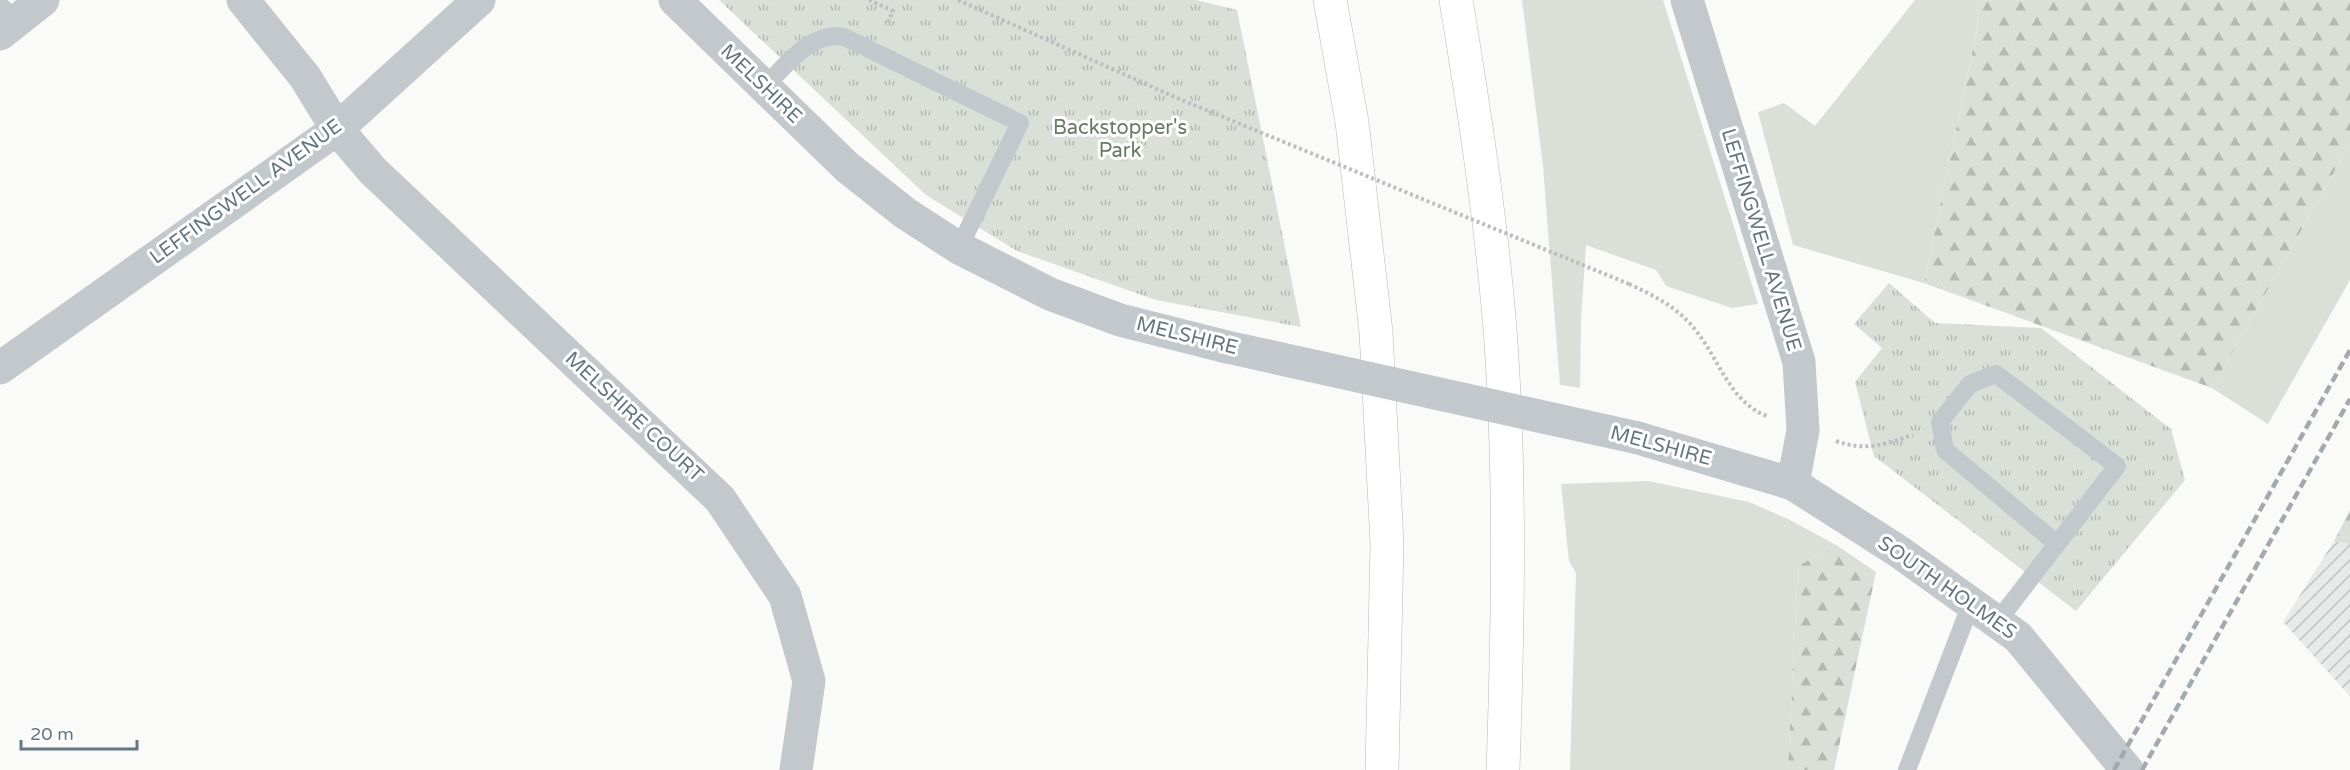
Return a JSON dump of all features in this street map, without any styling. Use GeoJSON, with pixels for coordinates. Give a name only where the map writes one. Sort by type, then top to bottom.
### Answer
{"type":"FeatureCollection","features":[{"type":"Feature","properties":{"kind":"highway"},"geometry":{"type":"LineString","coordinates":[[1330,0],[1352,122],[1376,332],[1386,544],[1382,770]]}},
{"type":"Feature","properties":{"kind":"highway"},"geometry":{"type":"LineString","coordinates":[[1456,0],[1480,140],[1500,329],[1506,459],[1508,619],[1503,770]]}},
{"type":"Feature","properties":{"kind":"street"},"geometry":{"type":"LineString","coordinates":[[5,20],[43,0]]}},
{"type":"Feature","properties":{"kind":"street","name":"MELSHIRE COURT"},"geometry":{"type":"LineString","coordinates":[[243,0],[305,77],[337,129],[373,171],[720,499],[785,597],[809,681],[796,770]]}},
{"type":"Feature","properties":{"kind":"street","name":"LEFFINGWELL AVENUE"},"geometry":{"type":"LineString","coordinates":[[0,368],[337,129],[479,0]]}},
{"type":"Feature","properties":{"kind":"street","name":"MELSHIRE"},"geometry":{"type":"LineString","coordinates":[[675,0],[847,167],[905,213],[959,248],[1050,294],[1120,320],[1227,347],[1638,438],[1793,484]]}},
{"type":"Feature","properties":{"kind":"street","name":"LEFFINGWELL AVENUE"},"geometry":{"type":"LineString","coordinates":[[1687,0],[1799,362],[1803,430],[1793,484]]}},
{"type":"Feature","properties":{"kind":"street","name":"SOUTH HOLMES"},"geometry":{"type":"LineString","coordinates":[[1793,484],[1898,551],[2018,637],[2127,770]]}},
{"type":"Feature","properties":{"kind":"lane"},"geometry":{"type":"LineString","coordinates":[[764,87],[808,44],[832,35],[844,37],[1020,123],[959,248]]}},
{"type":"Feature","properties":{"kind":"lane"},"geometry":{"type":"LineString","coordinates":[[1907,770],[1984,613],[2057,544],[2117,466],[1995,374],[1970,384],[1940,422],[1946,450],[2057,544]]}},
{"type":"Feature","properties":{"kind":"path"},"geometry":{"type":"LineString","coordinates":[[958,0],[1177,98],[1658,297],[1681,313],[1698,333],[1736,394],[1753,411]]}},
{"type":"Feature","properties":{"kind":"path"},"geometry":{"type":"LineString","coordinates":[[1853,447],[1869,448],[1941,426]]}},
{"type":"Feature","properties":{"kind":"shaded area"},"geometry":{"type":"Polygon","coordinates":[[[2334,541],[2350,544],[2350,696],[2283,622],[2334,541]]]}},
{"type":"Feature","properties":{"kind":"green space","name":"Backstopper's Park"},"geometry":{"type":"Polygon","coordinates":[[[719,0],[1196,0],[1237,10],[1301,327],[1156,300],[1017,251],[926,195],[719,0]]]}},
{"type":"Feature","properties":{"kind":"green space"},"geometry":{"type":"Polygon","coordinates":[[[1522,0],[1663,0],[1758,304],[1732,308],[1666,286],[1656,270],[1586,245],[1581,319],[1580,388],[1560,385],[1543,166],[1522,0]]]}},
{"type":"Feature","properties":{"kind":"green space"},"geometry":{"type":"Polygon","coordinates":[[[1915,0],[1976,0],[1979,19],[1924,283],[1793,245],[1758,112],[1784,103],[1815,126],[1915,0]]]}},
{"type":"Feature","properties":{"kind":"green space"},"geometry":{"type":"Polygon","coordinates":[[[1976,0],[2350,0],[2350,144],[2212,388],[1924,283],[1979,20],[1976,0]]]}},
{"type":"Feature","properties":{"kind":"green space"},"geometry":{"type":"Polygon","coordinates":[[[2350,144],[2350,280],[2268,424],[2212,388],[2350,144]]]}},
{"type":"Feature","properties":{"kind":"green space"},"geometry":{"type":"Polygon","coordinates":[[[1889,283],[1935,323],[2041,328],[2171,429],[2185,480],[2076,611],[1874,456],[1855,382],[1882,348],[1854,324],[1889,283]]]}},
{"type":"Feature","properties":{"kind":"green space"},"geometry":{"type":"Polygon","coordinates":[[[1648,481],[1749,502],[1788,519],[1836,545],[1798,566],[1788,770],[1570,770],[1576,573],[1569,561],[1561,484],[1648,481]]]}},
{"type":"Feature","properties":{"kind":"green space"},"geometry":{"type":"Polygon","coordinates":[[[2350,510],[2350,544],[2334,541],[2350,510]]]}},
{"type":"Feature","properties":{"kind":"green space"},"geometry":{"type":"Polygon","coordinates":[[[1836,545],[1876,572],[1834,770],[1788,770],[1798,566],[1836,545]]]}},
{"type":"Feature","properties":{"kind":"railway"},"geometry":{"type":"LineString","coordinates":[[2114,770],[2350,350]]}},
{"type":"Feature","properties":{"kind":"railway"},"geometry":{"type":"LineString","coordinates":[[2142,770],[2350,399]]}}]}
